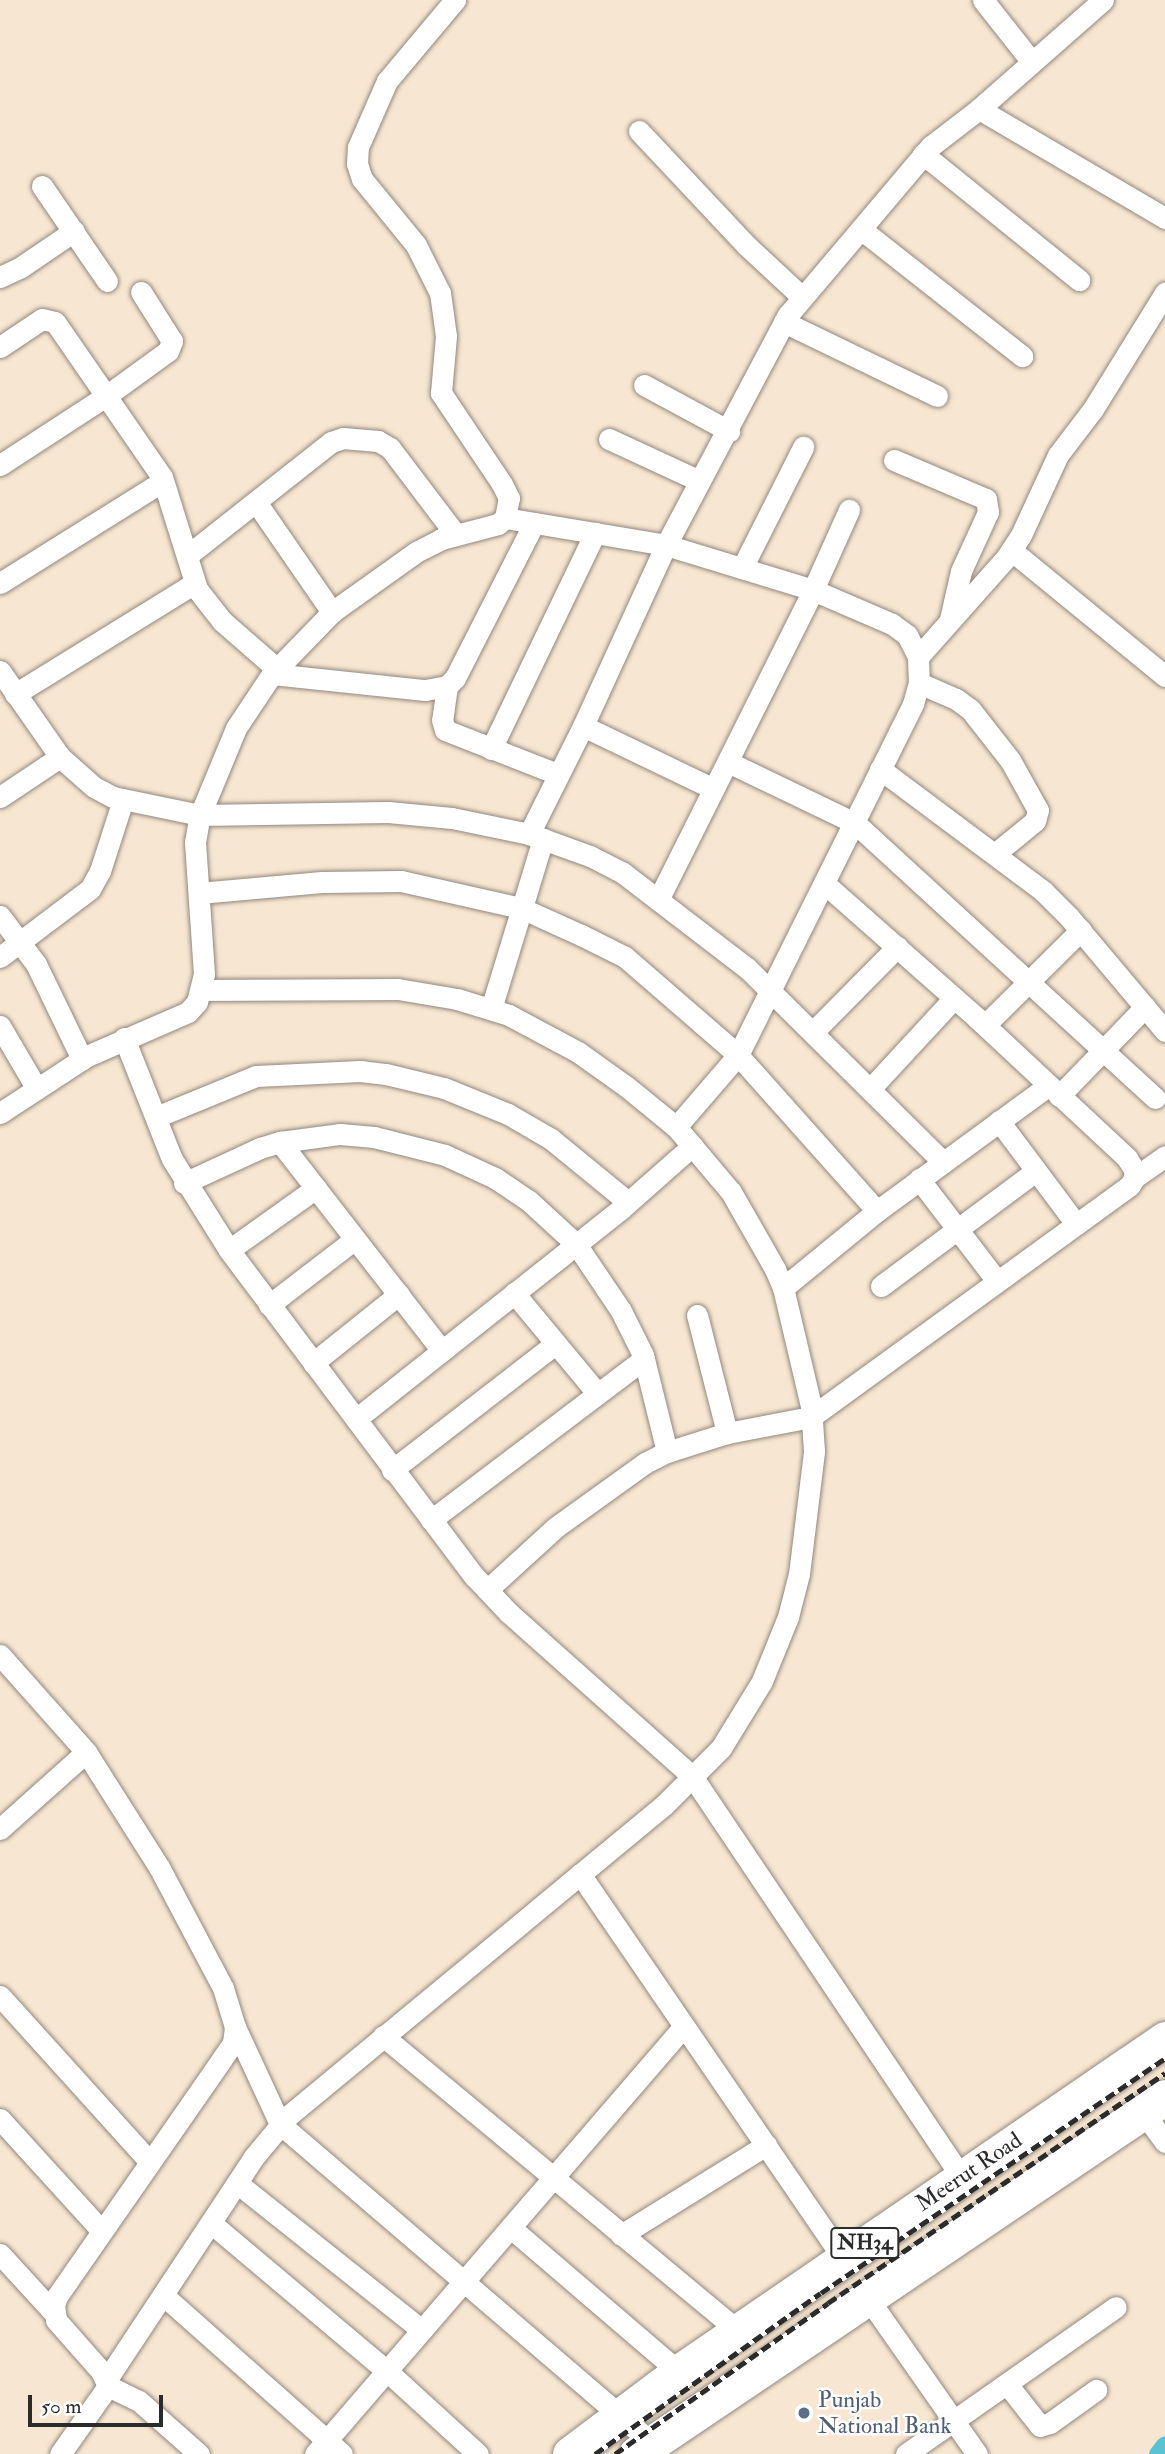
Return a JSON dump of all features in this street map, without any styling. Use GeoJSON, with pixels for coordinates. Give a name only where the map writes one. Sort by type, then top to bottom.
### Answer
{"type":"FeatureCollection","features":[{"type":"Feature","properties":{"kind":"highway","name":"Meerut Road"},"geometry":{"type":"LineString","coordinates":[[570,2454],[679,2372],[961,2176],[1165,2039]]}},
{"type":"Feature","properties":{"kind":"highway","name":"Meerut Road"},"geometry":{"type":"LineString","coordinates":[[643,2448],[1154,2104]]}},
{"type":"Feature","properties":{"kind":"street"},"geometry":{"type":"LineString","coordinates":[[0,1112],[82,1059],[124,1038],[188,1012],[202,989],[204,974],[195,842],[200,815],[236,728],[275,671],[332,612],[416,552],[456,535],[498,524],[505,518],[509,498],[502,484],[441,393],[446,336],[440,293],[416,245],[362,179],[357,164],[358,147],[387,81],[455,0]]}},
{"type":"Feature","properties":{"kind":"street"},"geometry":{"type":"LineString","coordinates":[[983,0],[1032,62]]}},
{"type":"Feature","properties":{"kind":"street"},"geometry":{"type":"LineString","coordinates":[[491,1009],[521,908],[536,836],[557,775],[583,726],[666,545],[729,431],[784,322],[802,297],[862,230],[923,155],[1103,0]]}},
{"type":"Feature","properties":{"kind":"street"},"geometry":{"type":"LineString","coordinates":[[979,109],[1165,218]]}},
{"type":"Feature","properties":{"kind":"street"},"geometry":{"type":"LineString","coordinates":[[639,131],[746,244],[802,297]]}},
{"type":"Feature","properties":{"kind":"street"},"geometry":{"type":"LineString","coordinates":[[923,155],[1079,280]]}},
{"type":"Feature","properties":{"kind":"street"},"geometry":{"type":"LineString","coordinates":[[42,186],[107,281]]}},
{"type":"Feature","properties":{"kind":"street"},"geometry":{"type":"LineString","coordinates":[[0,277],[21,267],[74,230]]}},
{"type":"Feature","properties":{"kind":"street"},"geometry":{"type":"LineString","coordinates":[[862,230],[1022,355]]}},
{"type":"Feature","properties":{"kind":"street"},"geometry":{"type":"LineString","coordinates":[[0,465],[106,396],[171,346],[172,341],[141,292]]}},
{"type":"Feature","properties":{"kind":"street"},"geometry":{"type":"LineString","coordinates":[[918,657],[1012,550],[1058,455],[1093,409],[1165,293]]}},
{"type":"Feature","properties":{"kind":"street"},"geometry":{"type":"LineString","coordinates":[[0,347],[35,322],[48,318],[55,322],[163,481],[195,583],[222,621],[275,671],[425,690],[447,686],[455,678],[534,523]]}},
{"type":"Feature","properties":{"kind":"street"},"geometry":{"type":"LineString","coordinates":[[784,322],[937,396]]}},
{"type":"Feature","properties":{"kind":"street"},"geometry":{"type":"LineString","coordinates":[[644,385],[729,431]]}},
{"type":"Feature","properties":{"kind":"street"},"geometry":{"type":"LineString","coordinates":[[188,555],[331,442],[363,438],[378,441],[390,448],[456,535]]}},
{"type":"Feature","properties":{"kind":"street"},"geometry":{"type":"LineString","coordinates":[[609,439],[700,481]]}},
{"type":"Feature","properties":{"kind":"street"},"geometry":{"type":"LineString","coordinates":[[742,568],[803,447]]}},
{"type":"Feature","properties":{"kind":"street"},"geometry":{"type":"LineString","coordinates":[[894,460],[986,499],[988,512],[961,571],[950,621]]}},
{"type":"Feature","properties":{"kind":"street"},"geometry":{"type":"LineString","coordinates":[[0,583],[163,481]]}},
{"type":"Feature","properties":{"kind":"street"},"geometry":{"type":"LineString","coordinates":[[256,502],[332,612]]}},
{"type":"Feature","properties":{"kind":"street"},"geometry":{"type":"LineString","coordinates":[[658,900],[813,590],[849,510]]}},
{"type":"Feature","properties":{"kind":"street"},"geometry":{"type":"LineString","coordinates":[[505,518],[666,545],[813,590],[892,624],[907,635],[918,657],[919,683],[913,704],[771,991],[738,1055],[676,1127]]}},
{"type":"Feature","properties":{"kind":"street"},"geometry":{"type":"LineString","coordinates":[[491,749],[595,533]]}},
{"type":"Feature","properties":{"kind":"street"},"geometry":{"type":"LineString","coordinates":[[1012,550],[1165,676]]}},
{"type":"Feature","properties":{"kind":"street"},"geometry":{"type":"LineString","coordinates":[[15,694],[195,583]]}},
{"type":"Feature","properties":{"kind":"street"},"geometry":{"type":"LineString","coordinates":[[0,671],[60,757],[94,787],[123,800],[200,815],[388,812],[452,818],[536,836],[623,873],[747,968],[943,1162]]}},
{"type":"Feature","properties":{"kind":"street"},"geometry":{"type":"LineString","coordinates":[[919,683],[956,699],[970,709],[1010,760],[1038,810],[1035,821],[996,853]]}},
{"type":"Feature","properties":{"kind":"street"},"geometry":{"type":"LineString","coordinates":[[447,686],[442,720],[445,730],[557,775]]}},
{"type":"Feature","properties":{"kind":"street"},"geometry":{"type":"LineString","coordinates":[[583,726],[714,789]]}},
{"type":"Feature","properties":{"kind":"street"},"geometry":{"type":"LineString","coordinates":[[0,797],[60,757]]}},
{"type":"Feature","properties":{"kind":"street"},"geometry":{"type":"LineString","coordinates":[[727,762],[855,823],[1155,1098]]}},
{"type":"Feature","properties":{"kind":"street"},"geometry":{"type":"LineString","coordinates":[[880,769],[1044,891],[1081,930],[1165,1031]]}},
{"type":"Feature","properties":{"kind":"street"},"geometry":{"type":"LineString","coordinates":[[0,957],[90,889],[100,872],[123,800]]}},
{"type":"Feature","properties":{"kind":"street"},"geometry":{"type":"LineString","coordinates":[[199,893],[322,882],[401,881],[521,908],[625,957],[738,1055],[877,1211]]}},
{"type":"Feature","properties":{"kind":"street"},"geometry":{"type":"LineString","coordinates":[[824,883],[985,1025],[1127,1158],[1135,1171],[1134,1178]]}},
{"type":"Feature","properties":{"kind":"street"},"geometry":{"type":"LineString","coordinates":[[0,916],[36,964],[82,1059]]}},
{"type":"Feature","properties":{"kind":"street"},"geometry":{"type":"LineString","coordinates":[[985,1025],[1081,930]]}},
{"type":"Feature","properties":{"kind":"street"},"geometry":{"type":"LineString","coordinates":[[813,1032],[897,947]]}},
{"type":"Feature","properties":{"kind":"street"},"geometry":{"type":"LineString","coordinates":[[60,2454],[237,2183],[281,2124],[383,2036],[663,1806],[721,1748],[762,1681],[788,1617],[799,1574],[814,1451],[811,1417],[783,1288],[758,1237],[730,1192],[676,1127],[579,1052],[509,1015],[457,999],[398,989],[202,989]]}},
{"type":"Feature","properties":{"kind":"street"},"geometry":{"type":"LineString","coordinates":[[871,1088],[954,998]]}},
{"type":"Feature","properties":{"kind":"street"},"geometry":{"type":"LineString","coordinates":[[783,1288],[919,1179],[999,1121],[1054,1091],[1103,1050],[1145,1007]]}},
{"type":"Feature","properties":{"kind":"street"},"geometry":{"type":"LineString","coordinates":[[0,1026],[37,1089]]}},
{"type":"Feature","properties":{"kind":"street"},"geometry":{"type":"LineString","coordinates":[[124,1038],[184,1183],[269,1305],[392,1470],[487,1590],[509,1613],[692,1776],[961,2176]]}},
{"type":"Feature","properties":{"kind":"street"},"geometry":{"type":"LineString","coordinates":[[156,1117],[256,1076],[360,1071],[386,1074],[444,1088],[508,1114],[551,1139],[628,1202]]}},
{"type":"Feature","properties":{"kind":"street"},"geometry":{"type":"LineString","coordinates":[[999,1121],[1076,1224]]}},
{"type":"Feature","properties":{"kind":"street"},"geometry":{"type":"LineString","coordinates":[[184,1183],[280,1142],[341,1134],[374,1137],[445,1155],[506,1185],[528,1200],[576,1244],[633,1331],[644,1359],[667,1452]]}},
{"type":"Feature","properties":{"kind":"street"},"geometry":{"type":"LineString","coordinates":[[280,1142],[442,1350]]}},
{"type":"Feature","properties":{"kind":"street"},"geometry":{"type":"LineString","coordinates":[[356,1419],[628,1202],[692,1146]]}},
{"type":"Feature","properties":{"kind":"street"},"geometry":{"type":"LineString","coordinates":[[487,1590],[592,1499],[667,1452],[727,1433],[811,1417],[1165,1156]]}},
{"type":"Feature","properties":{"kind":"street"},"geometry":{"type":"LineString","coordinates":[[881,1286],[1036,1171]]}},
{"type":"Feature","properties":{"kind":"street"},"geometry":{"type":"LineString","coordinates":[[919,1179],[998,1281]]}},
{"type":"Feature","properties":{"kind":"street"},"geometry":{"type":"LineString","coordinates":[[229,1250],[316,1188]]}},
{"type":"Feature","properties":{"kind":"street"},"geometry":{"type":"LineString","coordinates":[[269,1305],[355,1239]]}},
{"type":"Feature","properties":{"kind":"street"},"geometry":{"type":"LineString","coordinates":[[514,1293],[554,1345],[598,1394]]}},
{"type":"Feature","properties":{"kind":"street"},"geometry":{"type":"LineString","coordinates":[[313,1363],[399,1294]]}},
{"type":"Feature","properties":{"kind":"street"},"geometry":{"type":"LineString","coordinates":[[697,1315],[727,1433]]}},
{"type":"Feature","properties":{"kind":"street"},"geometry":{"type":"LineString","coordinates":[[392,1470],[554,1345]]}},
{"type":"Feature","properties":{"kind":"street"},"geometry":{"type":"LineString","coordinates":[[431,1520],[644,1359]]}},
{"type":"Feature","properties":{"kind":"street"},"geometry":{"type":"LineString","coordinates":[[0,1655],[86,1752],[159,1867],[223,1989],[235,2027],[281,2124],[620,2416],[643,2448]]}},
{"type":"Feature","properties":{"kind":"street"},"geometry":{"type":"LineString","coordinates":[[0,1829],[86,1752]]}},
{"type":"Feature","properties":{"kind":"street"},"geometry":{"type":"LineString","coordinates":[[580,1874],[843,2258]]}},
{"type":"Feature","properties":{"kind":"street"},"geometry":{"type":"LineString","coordinates":[[0,1996],[149,2161]]}},
{"type":"Feature","properties":{"kind":"street"},"geometry":{"type":"LineString","coordinates":[[163,2295],[328,2450],[387,2371],[684,2026]]}},
{"type":"Feature","properties":{"kind":"street"},"geometry":{"type":"LineString","coordinates":[[54,2313],[57,2295],[233,2043],[235,2027]]}},
{"type":"Feature","properties":{"kind":"street"},"geometry":{"type":"LineString","coordinates":[[383,2036],[739,2332]]}},
{"type":"Feature","properties":{"kind":"street"},"geometry":{"type":"LineString","coordinates":[[1154,2104],[1165,2142]]}},
{"type":"Feature","properties":{"kind":"street"},"geometry":{"type":"LineString","coordinates":[[0,2119],[101,2230]]}},
{"type":"Feature","properties":{"kind":"street"},"geometry":{"type":"LineString","coordinates":[[621,2235],[766,2145]]}},
{"type":"Feature","properties":{"kind":"street"},"geometry":{"type":"LineString","coordinates":[[237,2183],[422,2330]]}},
{"type":"Feature","properties":{"kind":"street"},"geometry":{"type":"LineString","coordinates":[[211,2223],[387,2371],[478,2454]]}},
{"type":"Feature","properties":{"kind":"street"},"geometry":{"type":"LineString","coordinates":[[511,2228],[679,2372]]}},
{"type":"Feature","properties":{"kind":"street"},"geometry":{"type":"LineString","coordinates":[[0,2255],[54,2313],[107,2383],[139,2401],[199,2454]]}},
{"type":"Feature","properties":{"kind":"street"},"geometry":{"type":"LineString","coordinates":[[867,2297],[977,2454]]}},
{"type":"Feature","properties":{"kind":"street"},"geometry":{"type":"LineString","coordinates":[[906,2454],[1116,2307]]}},
{"type":"Feature","properties":{"kind":"street"},"geometry":{"type":"LineString","coordinates":[[1007,2384],[1040,2426],[1050,2423],[1096,2390]]}},
{"type":"Feature","properties":{"kind":"waterway"},"geometry":{"type":"LineString","coordinates":[[1158,2454],[1165,2445]]}},
{"type":"Feature","properties":{"kind":"railway"},"geometry":{"type":"LineString","coordinates":[[595,2454],[821,2293],[1165,2058]]}},
{"type":"Feature","properties":{"kind":"railway"},"geometry":{"type":"LineString","coordinates":[[615,2454],[828,2303],[1165,2073]]}},
{"type":"Feature","properties":{"kind":"place","name":"Punjab National Bank"},"geometry":{"type":"Point","coordinates":[804,2413]}}]}
